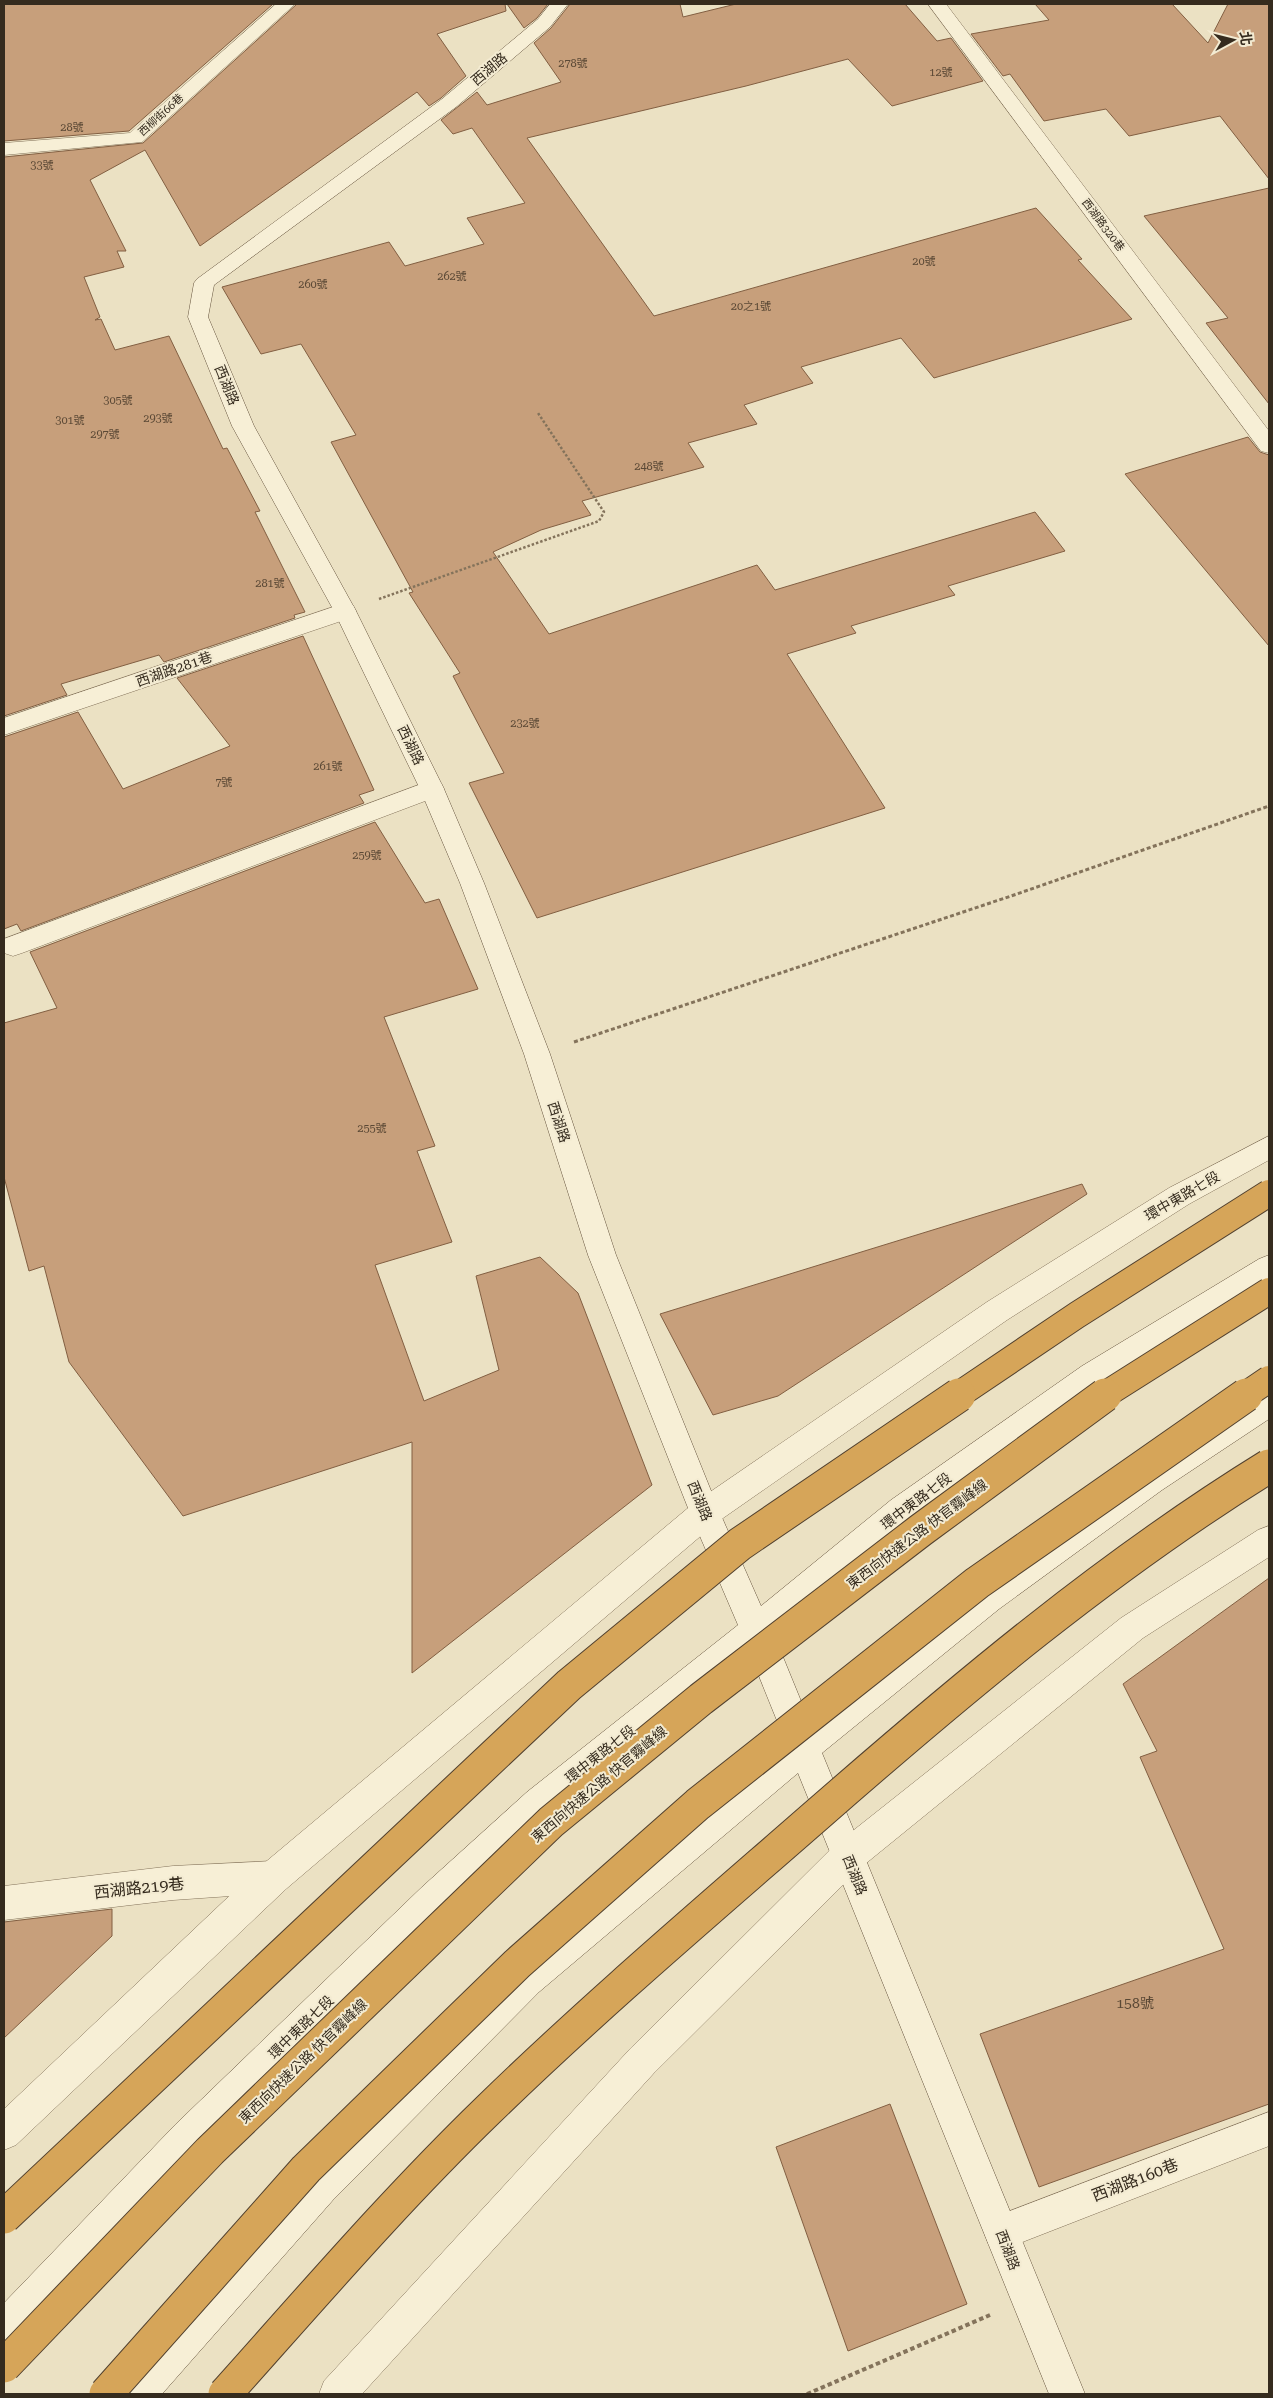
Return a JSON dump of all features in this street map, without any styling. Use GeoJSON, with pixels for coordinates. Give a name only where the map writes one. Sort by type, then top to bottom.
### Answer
{"type":"FeatureCollection","features":[{"type":"Feature","properties":{"kind":"highway"},"geometry":{"type":"LineString","coordinates":[[4,2217],[569,1686],[740,1544],[1077,1315],[1269,1192]]}},
{"type":"Feature","properties":{"kind":"highway","name":"東西向快速公路 快官霧峰線"},"geometry":{"type":"LineString","coordinates":[[4,2366],[210,2152],[551,1822],[700,1699],[920,1530],[1108,1393],[1269,1291]]}},
{"type":"Feature","properties":{"kind":"highway"},"geometry":{"type":"LineString","coordinates":[[106,2394],[306,2169],[516,1964],[698,1804],[977,1583],[1269,1379]]}},
{"type":"Feature","properties":{"kind":"highway"},"geometry":{"type":"LineString","coordinates":[[225,2394],[352,2252],[486,2112],[625,1982],[856,1781],[1053,1616],[1235,1487],[1269,1466]]}},
{"type":"Feature","properties":{"kind":"street","name":"西柳街66巷"},"geometry":{"type":"LineString","coordinates":[[4,149],[135,138],[286,4]]}},
{"type":"Feature","properties":{"kind":"street","name":"西湖路"},"geometry":{"type":"LineString","coordinates":[[559,4],[544,23],[449,103],[204,283],[198,317],[243,426],[345,611],[432,789],[472,884],[537,1054],[602,1255],[705,1513],[756,1630],[1067,2394]]}},
{"type":"Feature","properties":{"kind":"street","name":"西湖路320巷"},"geometry":{"type":"LineString","coordinates":[[937,4],[1269,446]]}},
{"type":"Feature","properties":{"kind":"street","name":"西湖路281巷"},"geometry":{"type":"LineString","coordinates":[[4,727],[345,611]]}},
{"type":"Feature","properties":{"kind":"street"},"geometry":{"type":"LineString","coordinates":[[13,946],[432,789]]}},
{"type":"Feature","properties":{"kind":"street","name":"環中東路七段"},"geometry":{"type":"LineString","coordinates":[[4,2133],[274,1877],[705,1513],[997,1311],[1179,1196],[1269,1147]]}},
{"type":"Feature","properties":{"kind":"street","name":"環中東路七段"},"geometry":{"type":"LineString","coordinates":[[4,2329],[188,2136],[434,1899],[538,1803],[756,1630],[902,1510],[1092,1375],[1269,1267]]}},
{"type":"Feature","properties":{"kind":"street"},"geometry":{"type":"LineString","coordinates":[[138,2394],[320,2187],[527,1980],[803,1749],[996,1594],[1151,1480],[1269,1403]]}},
{"type":"Feature","properties":{"kind":"street"},"geometry":{"type":"LineString","coordinates":[[337,2394],[642,2061],[847,1857],[1132,1628],[1269,1540]]}},
{"type":"Feature","properties":{"kind":"street","name":"西湖路219巷"},"geometry":{"type":"LineString","coordinates":[[4,1903],[173,1883],[274,1877]]}},
{"type":"Feature","properties":{"kind":"street","name":"西湖路160巷"},"geometry":{"type":"LineString","coordinates":[[1002,2232],[1269,2129]]}},
{"type":"Feature","properties":{"kind":"path"},"geometry":{"type":"LineString","coordinates":[[345,611],[599,521],[604,512],[538,413]]}},
{"type":"Feature","properties":{"kind":"path"},"geometry":{"type":"LineString","coordinates":[[537,1054],[1014,895],[1269,806]]}},
{"type":"Feature","properties":{"kind":"path"},"geometry":{"type":"LineString","coordinates":[[806,2394],[1027,2299]]}},
{"type":"Feature","properties":{"kind":"building"},"geometry":{"type":"Polygon","coordinates":[[[4,4],[273,4],[129,131],[4,141],[4,4]]]}},
{"type":"Feature","properties":{"kind":"building"},"geometry":{"type":"Polygon","coordinates":[[[297,4],[505,4],[506,11],[437,34],[466,76],[441,98],[429,106],[417,92],[200,246],[145,150],[90,180],[126,251],[117,251],[124,267],[84,277],[100,317],[95,320],[101,319],[115,350],[169,336],[223,449],[227,448],[260,511],[255,512],[305,612],[294,615],[295,618],[164,662],[159,655],[61,684],[67,695],[4,716],[4,157],[143,143],[297,4]]]}},
{"type":"Feature","properties":{"kind":"building"},"geometry":{"type":"Polygon","coordinates":[[[507,4],[548,4],[537,18],[524,28],[507,4]]]}},
{"type":"Feature","properties":{"kind":"building"},"geometry":{"type":"Polygon","coordinates":[[[570,4],[680,4],[683,17],[736,4],[905,4],[937,41],[951,38],[983,81],[892,106],[848,59],[746,86],[527,138],[654,316],[1036,208],[1082,259],[1078,260],[1132,319],[934,378],[901,338],[801,367],[813,383],[744,405],[757,424],[688,443],[704,467],[582,501],[591,515],[541,530],[493,552],[549,634],[757,565],[775,590],[1035,512],[1065,551],[948,586],[955,595],[851,626],[856,633],[787,654],[885,808],[537,918],[469,783],[504,773],[453,676],[460,673],[409,593],[413,592],[331,442],[356,435],[301,344],[261,354],[222,287],[389,242],[405,266],[484,244],[467,218],[525,203],[472,128],[453,134],[441,120],[477,92],[487,105],[561,82],[534,43],[551,28],[570,4]]]}},
{"type":"Feature","properties":{"kind":"building"},"geometry":{"type":"Polygon","coordinates":[[[1035,4],[1172,4],[1208,43],[1228,4],[1269,4],[1269,179],[1220,116],[1129,136],[1106,109],[1044,121],[1010,74],[1003,76],[971,34],[1049,20],[1035,4]]]}},
{"type":"Feature","properties":{"kind":"building"},"geometry":{"type":"Polygon","coordinates":[[[1269,188],[1269,404],[1206,323],[1228,318],[1144,216],[1269,188]]]}},
{"type":"Feature","properties":{"kind":"building"},"geometry":{"type":"Polygon","coordinates":[[[1248,437],[1260,452],[1269,455],[1269,646],[1125,474],[1248,437]]]}},
{"type":"Feature","properties":{"kind":"building"},"geometry":{"type":"Polygon","coordinates":[[[303,636],[374,790],[359,795],[364,803],[21,931],[17,924],[4,929],[4,737],[78,712],[123,789],[230,746],[177,678],[303,636]]]}},
{"type":"Feature","properties":{"kind":"building"},"geometry":{"type":"Polygon","coordinates":[[[375,822],[425,903],[439,899],[478,989],[384,1017],[435,1146],[417,1151],[452,1242],[375,1265],[424,1401],[499,1370],[476,1276],[540,1257],[578,1293],[652,1485],[412,1673],[412,1442],[183,1516],[69,1362],[44,1266],[29,1271],[4,1177],[4,1023],[57,1008],[30,952],[375,822]]]}},
{"type":"Feature","properties":{"kind":"building"},"geometry":{"type":"Polygon","coordinates":[[[1082,1184],[1087,1194],[778,1396],[713,1415],[660,1314],[1082,1184]]]}},
{"type":"Feature","properties":{"kind":"building"},"geometry":{"type":"Polygon","coordinates":[[[1269,1578],[1269,2104],[1039,2187],[980,2034],[1224,1949],[1140,1757],[1157,1751],[1123,1684],[1269,1578]]]}},
{"type":"Feature","properties":{"kind":"building"},"geometry":{"type":"Polygon","coordinates":[[[112,1909],[112,1936],[4,2038],[4,1922],[112,1909]]]}},
{"type":"Feature","properties":{"kind":"building"},"geometry":{"type":"Polygon","coordinates":[[[890,2104],[967,2304],[848,2351],[776,2147],[890,2104]]]}}]}
